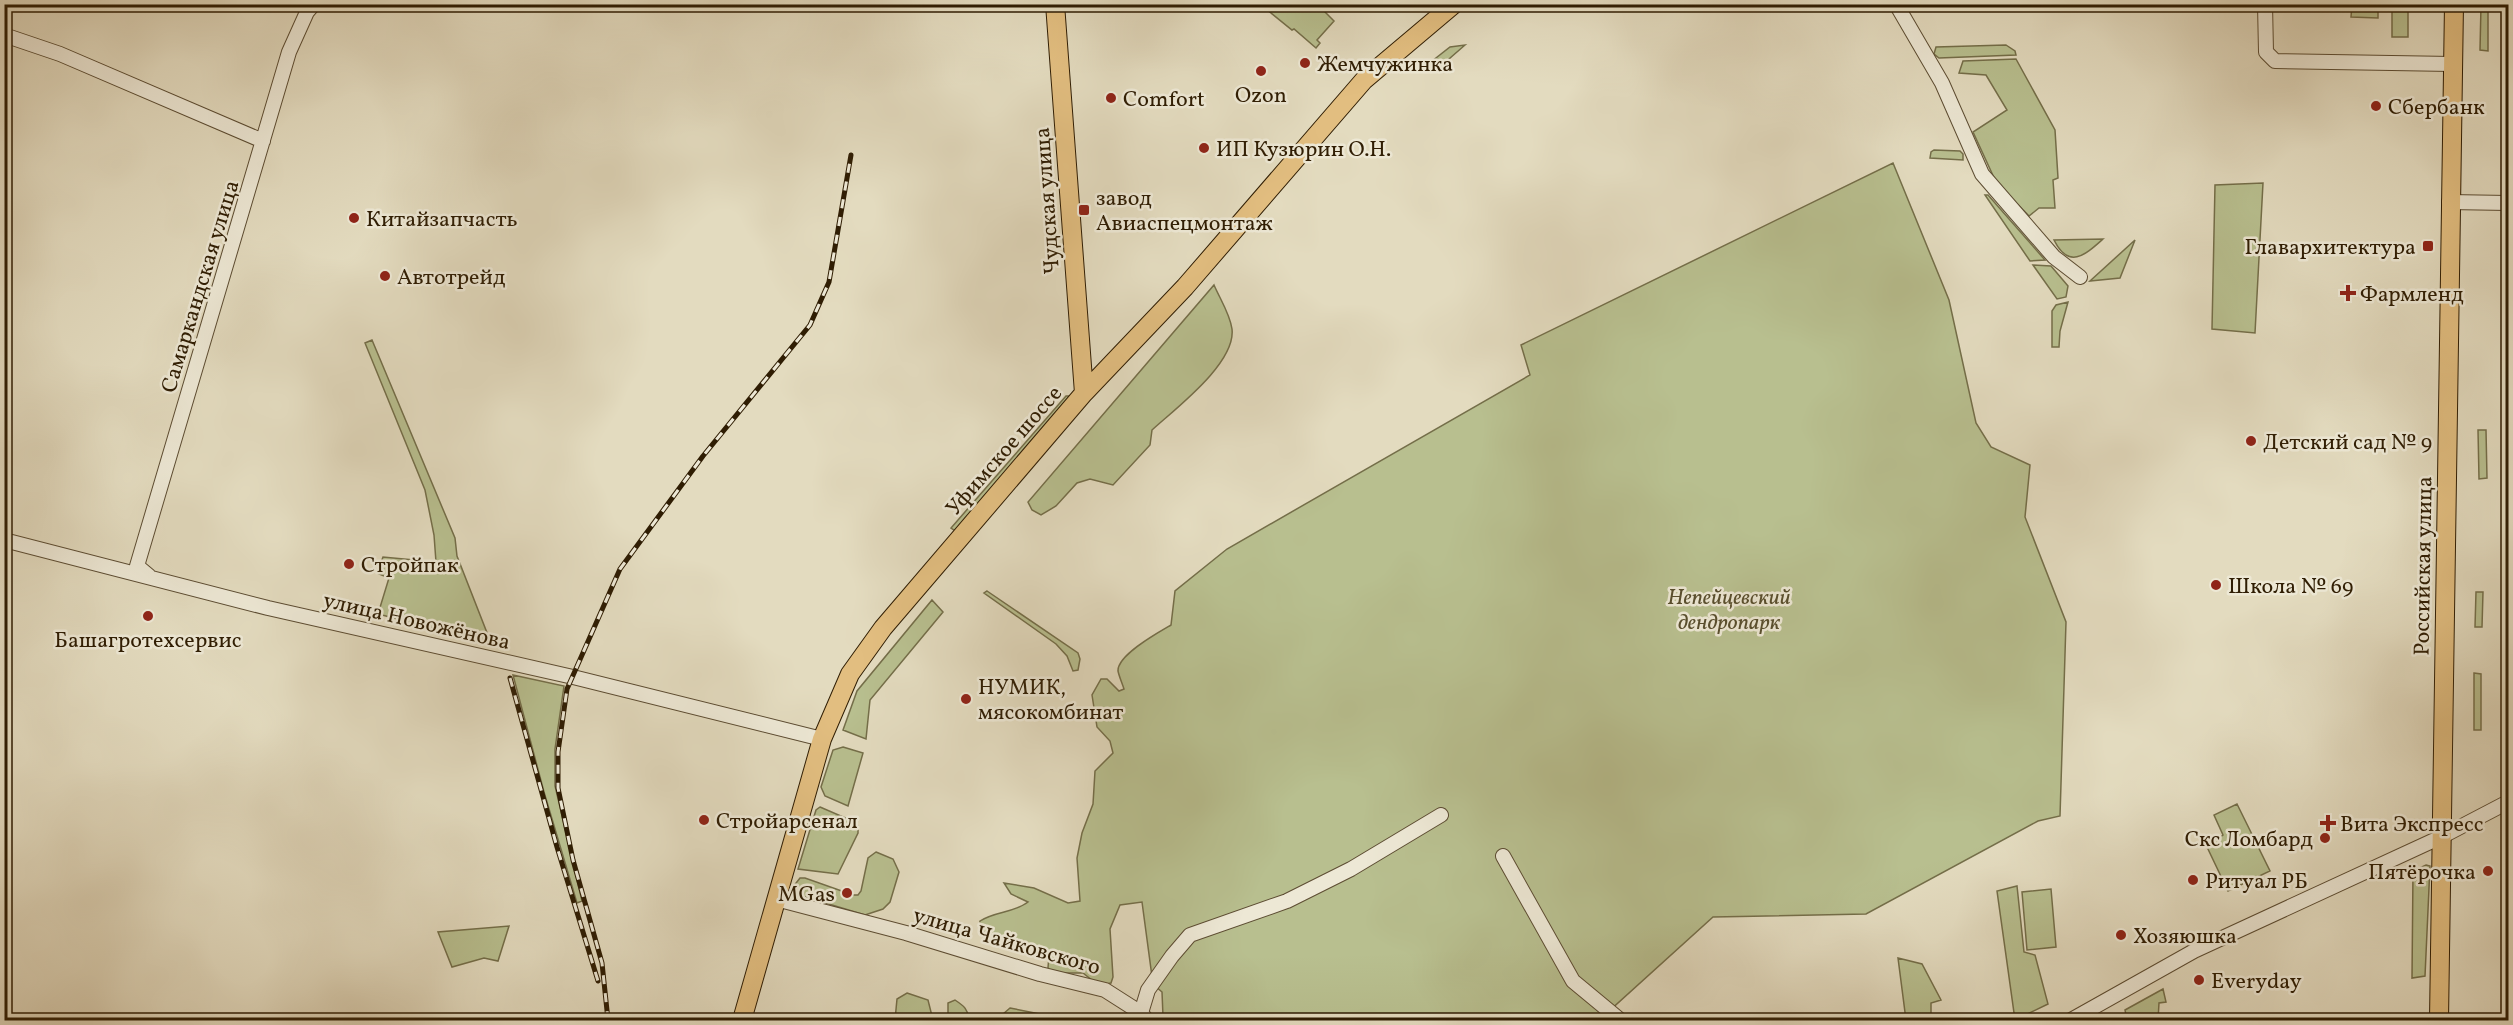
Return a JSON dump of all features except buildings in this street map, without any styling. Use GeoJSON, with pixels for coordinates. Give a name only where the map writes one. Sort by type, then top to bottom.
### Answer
{"type":"FeatureCollection","features":[{"type":"Feature","properties":{"kind":"main road","name":"Чудская улица"},"geometry":{"type":"LineString","coordinates":[[1055,4],[1084,393]]}},
{"type":"Feature","properties":{"kind":"main road","name":"Уфимское шоссе"},"geometry":{"type":"LineString","coordinates":[[742,1020],[822,739],[850,674],[883,628],[1084,393],[1185,287],[1364,80],[1454,4]]}},
{"type":"Feature","properties":{"kind":"main road","name":"Российская улица"},"geometry":{"type":"LineString","coordinates":[[2439,1020],[2446,598],[2449,202],[2454,4]]}},
{"type":"Feature","properties":{"kind":"street","name":"Самаркандская улица"},"geometry":{"type":"LineString","coordinates":[[151,577],[137,566],[289,52],[307,12],[314,4]]}},
{"type":"Feature","properties":{"kind":"street"},"geometry":{"type":"LineString","coordinates":[[1896,4],[1942,83],[1982,174],[2054,257],[2080,277]]}},
{"type":"Feature","properties":{"kind":"street"},"geometry":{"type":"LineString","coordinates":[[2265,4],[2266,52],[2275,62],[2452,64]]}},
{"type":"Feature","properties":{"kind":"street"},"geometry":{"type":"LineString","coordinates":[[4,35],[60,54],[263,141]]}},
{"type":"Feature","properties":{"kind":"street"},"geometry":{"type":"LineString","coordinates":[[2449,202],[2508,203]]}},
{"type":"Feature","properties":{"kind":"street","name":"улица Новожёнова"},"geometry":{"type":"LineString","coordinates":[[4,540],[268,608],[561,674],[822,739]]}},
{"type":"Feature","properties":{"kind":"street"},"geometry":{"type":"LineString","coordinates":[[2071,1020],[2194,951],[2441,837],[2508,801]]}},
{"type":"Feature","properties":{"kind":"street","name":"улица Чайковского"},"geometry":{"type":"LineString","coordinates":[[776,898],[906,933],[1040,974],[1105,990],[1144,1017],[1148,990],[1172,956],[1191,936],[1287,901],[1351,869],[1440,815]]}},
{"type":"Feature","properties":{"kind":"street"},"geometry":{"type":"LineString","coordinates":[[1503,856],[1573,981],[1620,1020]]}},
{"type":"Feature","properties":{"kind":"green space"},"geometry":{"type":"Polygon","coordinates":[[[1261,5],[1318,5],[1334,21],[1317,40],[1320,43],[1316,48],[1261,5]]]}},
{"type":"Feature","properties":{"kind":"green space"},"geometry":{"type":"Polygon","coordinates":[[[2352,5],[2378,5],[2378,18],[2351,17],[2352,5]]]}},
{"type":"Feature","properties":{"kind":"green space"},"geometry":{"type":"Polygon","coordinates":[[[2392,5],[2408,5],[2408,37],[2392,37],[2392,5]]]}},
{"type":"Feature","properties":{"kind":"green space"},"geometry":{"type":"Polygon","coordinates":[[[2481,5],[2488,5],[2488,51],[2480,50],[2481,5]]]}},
{"type":"Feature","properties":{"kind":"green space"},"geometry":{"type":"Polygon","coordinates":[[[1465,45],[1434,72],[1427,65],[1450,47],[1465,45]]]}},
{"type":"Feature","properties":{"kind":"green space"},"geometry":{"type":"Polygon","coordinates":[[[2006,45],[2015,51],[2016,55],[1939,58],[1934,54],[1936,47],[2006,45]]]}},
{"type":"Feature","properties":{"kind":"green space"},"geometry":{"type":"Polygon","coordinates":[[[2016,59],[2055,130],[2058,178],[2053,180],[2055,208],[2039,208],[2029,216],[1996,182],[1973,132],[2007,110],[1986,75],[1959,73],[1963,61],[2016,59]]]}},
{"type":"Feature","properties":{"kind":"green space"},"geometry":{"type":"Polygon","coordinates":[[[1934,150],[1960,151],[1963,154],[1963,160],[1930,158],[1934,150]]]}},
{"type":"Feature","properties":{"kind":"green space","name":"Непейцевский дендропарк"},"geometry":{"type":"Polygon","coordinates":[[[1893,163],[1949,300],[1976,423],[1991,447],[2030,465],[2025,517],[2066,622],[2060,816],[2038,821],[1866,914],[1713,917],[1607,1013],[1611,1020],[1167,1020],[1163,1016],[1162,992],[1153,984],[1142,902],[1120,905],[1110,929],[1113,977],[1111,983],[1098,985],[1083,973],[1051,973],[1048,968],[1049,955],[1021,941],[983,932],[979,927],[980,921],[1023,906],[1028,902],[1011,894],[1004,883],[1034,888],[1068,903],[1080,901],[1077,858],[1082,833],[1093,804],[1095,771],[1113,753],[1110,741],[1097,727],[1092,695],[1101,679],[1107,679],[1119,691],[1124,689],[1118,671],[1119,665],[1131,651],[1171,625],[1175,591],[1227,549],[1530,375],[1521,345],[1893,163]]]}},
{"type":"Feature","properties":{"kind":"green space"},"geometry":{"type":"Polygon","coordinates":[[[2263,183],[2255,333],[2212,329],[2215,185],[2263,183]]]}},
{"type":"Feature","properties":{"kind":"green space"},"geometry":{"type":"Polygon","coordinates":[[[1985,195],[1988,195],[2045,260],[2030,261],[1985,195]]]}},
{"type":"Feature","properties":{"kind":"green space"},"geometry":{"type":"Polygon","coordinates":[[[2103,239],[2077,257],[2065,255],[2054,240],[2103,239]]]}},
{"type":"Feature","properties":{"kind":"green space"},"geometry":{"type":"Polygon","coordinates":[[[2135,240],[2120,278],[2090,281],[2135,240]]]}},
{"type":"Feature","properties":{"kind":"green space"},"geometry":{"type":"Polygon","coordinates":[[[2033,265],[2051,266],[2068,286],[2066,297],[2057,299],[2033,265]]]}},
{"type":"Feature","properties":{"kind":"green space"},"geometry":{"type":"Polygon","coordinates":[[[1214,285],[1227,312],[1232,329],[1231,342],[1215,370],[1152,430],[1150,445],[1113,485],[1090,479],[1077,483],[1056,506],[1041,515],[1032,510],[1028,502],[1214,285]]]}},
{"type":"Feature","properties":{"kind":"green space"},"geometry":{"type":"Polygon","coordinates":[[[2068,302],[2060,331],[2059,347],[2052,347],[2052,311],[2056,305],[2068,302]]]}},
{"type":"Feature","properties":{"kind":"green space"},"geometry":{"type":"Polygon","coordinates":[[[372,340],[455,538],[457,556],[491,643],[378,614],[389,578],[377,573],[383,557],[436,562],[434,535],[425,490],[365,343],[372,340]]]}},
{"type":"Feature","properties":{"kind":"green space"},"geometry":{"type":"Polygon","coordinates":[[[1066,396],[1071,396],[957,532],[951,528],[1066,396]]]}},
{"type":"Feature","properties":{"kind":"green space"},"geometry":{"type":"Polygon","coordinates":[[[2478,430],[2486,430],[2487,478],[2479,479],[2478,430]]]}},
{"type":"Feature","properties":{"kind":"green space"},"geometry":{"type":"Polygon","coordinates":[[[987,591],[1078,653],[1080,659],[1078,670],[1073,671],[1067,656],[1056,644],[984,593],[987,591]]]}},
{"type":"Feature","properties":{"kind":"green space"},"geometry":{"type":"Polygon","coordinates":[[[2476,592],[2483,592],[2482,627],[2475,627],[2476,592]]]}},
{"type":"Feature","properties":{"kind":"green space"},"geometry":{"type":"Polygon","coordinates":[[[932,600],[943,612],[870,700],[866,739],[843,730],[857,691],[932,600]]]}},
{"type":"Feature","properties":{"kind":"green space"},"geometry":{"type":"Polygon","coordinates":[[[2474,673],[2481,674],[2481,730],[2474,730],[2474,673]]]}},
{"type":"Feature","properties":{"kind":"green space"},"geometry":{"type":"Polygon","coordinates":[[[513,675],[564,686],[555,749],[555,786],[582,901],[577,903],[544,792],[513,675]]]}},
{"type":"Feature","properties":{"kind":"green space"},"geometry":{"type":"Polygon","coordinates":[[[843,747],[863,753],[848,806],[825,796],[821,787],[833,750],[843,747]]]}},
{"type":"Feature","properties":{"kind":"green space"},"geometry":{"type":"Polygon","coordinates":[[[2237,804],[2270,871],[2228,891],[2207,847],[2223,835],[2214,815],[2237,804]]]}},
{"type":"Feature","properties":{"kind":"green space"},"geometry":{"type":"Polygon","coordinates":[[[820,807],[855,822],[858,826],[858,833],[838,874],[798,869],[816,810],[820,807]]]}},
{"type":"Feature","properties":{"kind":"green space"},"geometry":{"type":"Polygon","coordinates":[[[876,852],[893,859],[899,872],[890,902],[883,909],[865,915],[799,895],[794,891],[793,887],[800,878],[805,878],[858,895],[861,891],[868,858],[876,852]]]}},
{"type":"Feature","properties":{"kind":"green space"},"geometry":{"type":"Polygon","coordinates":[[[2426,865],[2430,866],[2425,976],[2412,978],[2413,871],[2426,865]]]}},
{"type":"Feature","properties":{"kind":"green space"},"geometry":{"type":"Polygon","coordinates":[[[2017,886],[2024,952],[2035,955],[2048,1004],[2015,1020],[1997,891],[2017,886]]]}},
{"type":"Feature","properties":{"kind":"green space"},"geometry":{"type":"Polygon","coordinates":[[[2051,889],[2056,947],[2027,950],[2022,892],[2051,889]]]}},
{"type":"Feature","properties":{"kind":"green space"},"geometry":{"type":"Polygon","coordinates":[[[509,926],[498,961],[484,958],[452,967],[438,932],[509,926]]]}},
{"type":"Feature","properties":{"kind":"green space"},"geometry":{"type":"Polygon","coordinates":[[[1898,958],[1922,964],[1941,1000],[1931,1003],[1931,1020],[1906,1020],[1898,958]]]}},
{"type":"Feature","properties":{"kind":"green space"},"geometry":{"type":"Polygon","coordinates":[[[2163,989],[2166,1002],[2159,1003],[2158,1020],[2127,1020],[2125,1010],[2163,989]]]}},
{"type":"Feature","properties":{"kind":"green space"},"geometry":{"type":"Polygon","coordinates":[[[907,993],[928,1000],[933,1020],[895,1020],[897,999],[907,993]]]}},
{"type":"Feature","properties":{"kind":"green space"},"geometry":{"type":"Polygon","coordinates":[[[955,1000],[965,1008],[969,1020],[948,1020],[948,1003],[955,1000]]]}},
{"type":"Feature","properties":{"kind":"green space"},"geometry":{"type":"Polygon","coordinates":[[[1010,1008],[1070,1020],[1003,1020],[1003,1014],[1010,1008]]]}},
{"type":"Feature","properties":{"kind":"railway"},"geometry":{"type":"LineString","coordinates":[[608,1020],[602,963],[573,860],[558,788],[558,752],[567,689],[620,569],[703,456],[810,325],[829,282],[851,155]]}},
{"type":"Feature","properties":{"kind":"railway"},"geometry":{"type":"LineString","coordinates":[[510,678],[557,847],[598,981]]}},
{"type":"Feature","properties":{"kind":"place","name":"Жемчужинка"},"geometry":{"type":"Point","coordinates":[1305,63]}},
{"type":"Feature","properties":{"kind":"place","name":"Ozon"},"geometry":{"type":"Point","coordinates":[1261,71]}},
{"type":"Feature","properties":{"kind":"place","name":"Comfort"},"geometry":{"type":"Point","coordinates":[1111,98]}},
{"type":"Feature","properties":{"kind":"place","name":"Сбербанк"},"geometry":{"type":"Point","coordinates":[2376,106]}},
{"type":"Feature","properties":{"kind":"place","name":"ИП Кузюрин О.Н."},"geometry":{"type":"Point","coordinates":[1204,148]}},
{"type":"Feature","properties":{"kind":"place","name":"завод Авиаспецмонтаж"},"geometry":{"type":"Point","coordinates":[1084,210]}},
{"type":"Feature","properties":{"kind":"place","name":"Китайзапчасть"},"geometry":{"type":"Point","coordinates":[354,218]}},
{"type":"Feature","properties":{"kind":"place","name":"Главархитектура"},"geometry":{"type":"Point","coordinates":[2428,246]}},
{"type":"Feature","properties":{"kind":"place","name":"Автотрейд"},"geometry":{"type":"Point","coordinates":[385,276]}},
{"type":"Feature","properties":{"kind":"place","name":"Фармленд"},"geometry":{"type":"Point","coordinates":[2348,293]}},
{"type":"Feature","properties":{"kind":"place","name":"Детский сад № 9"},"geometry":{"type":"Point","coordinates":[2251,441]}},
{"type":"Feature","properties":{"kind":"place","name":"Стройпак"},"geometry":{"type":"Point","coordinates":[349,564]}},
{"type":"Feature","properties":{"kind":"place","name":"Школа № 69"},"geometry":{"type":"Point","coordinates":[2216,585]}},
{"type":"Feature","properties":{"kind":"place","name":"Башагротехсервис"},"geometry":{"type":"Point","coordinates":[148,616]}},
{"type":"Feature","properties":{"kind":"place","name":"НУМИК, мясокомбинат"},"geometry":{"type":"Point","coordinates":[966,699]}},
{"type":"Feature","properties":{"kind":"place","name":"Стройарсенал"},"geometry":{"type":"Point","coordinates":[704,820]}},
{"type":"Feature","properties":{"kind":"place","name":"Вита Экспресс"},"geometry":{"type":"Point","coordinates":[2328,823]}},
{"type":"Feature","properties":{"kind":"place","name":"Скс Ломбард"},"geometry":{"type":"Point","coordinates":[2325,838]}},
{"type":"Feature","properties":{"kind":"place","name":"Пятёрочка"},"geometry":{"type":"Point","coordinates":[2488,871]}},
{"type":"Feature","properties":{"kind":"place","name":"Ритуал РБ"},"geometry":{"type":"Point","coordinates":[2193,880]}},
{"type":"Feature","properties":{"kind":"place","name":"MGas"},"geometry":{"type":"Point","coordinates":[847,893]}},
{"type":"Feature","properties":{"kind":"place","name":"Хозяюшка"},"geometry":{"type":"Point","coordinates":[2121,935]}},
{"type":"Feature","properties":{"kind":"place","name":"Everyday"},"geometry":{"type":"Point","coordinates":[2199,980]}}]}
